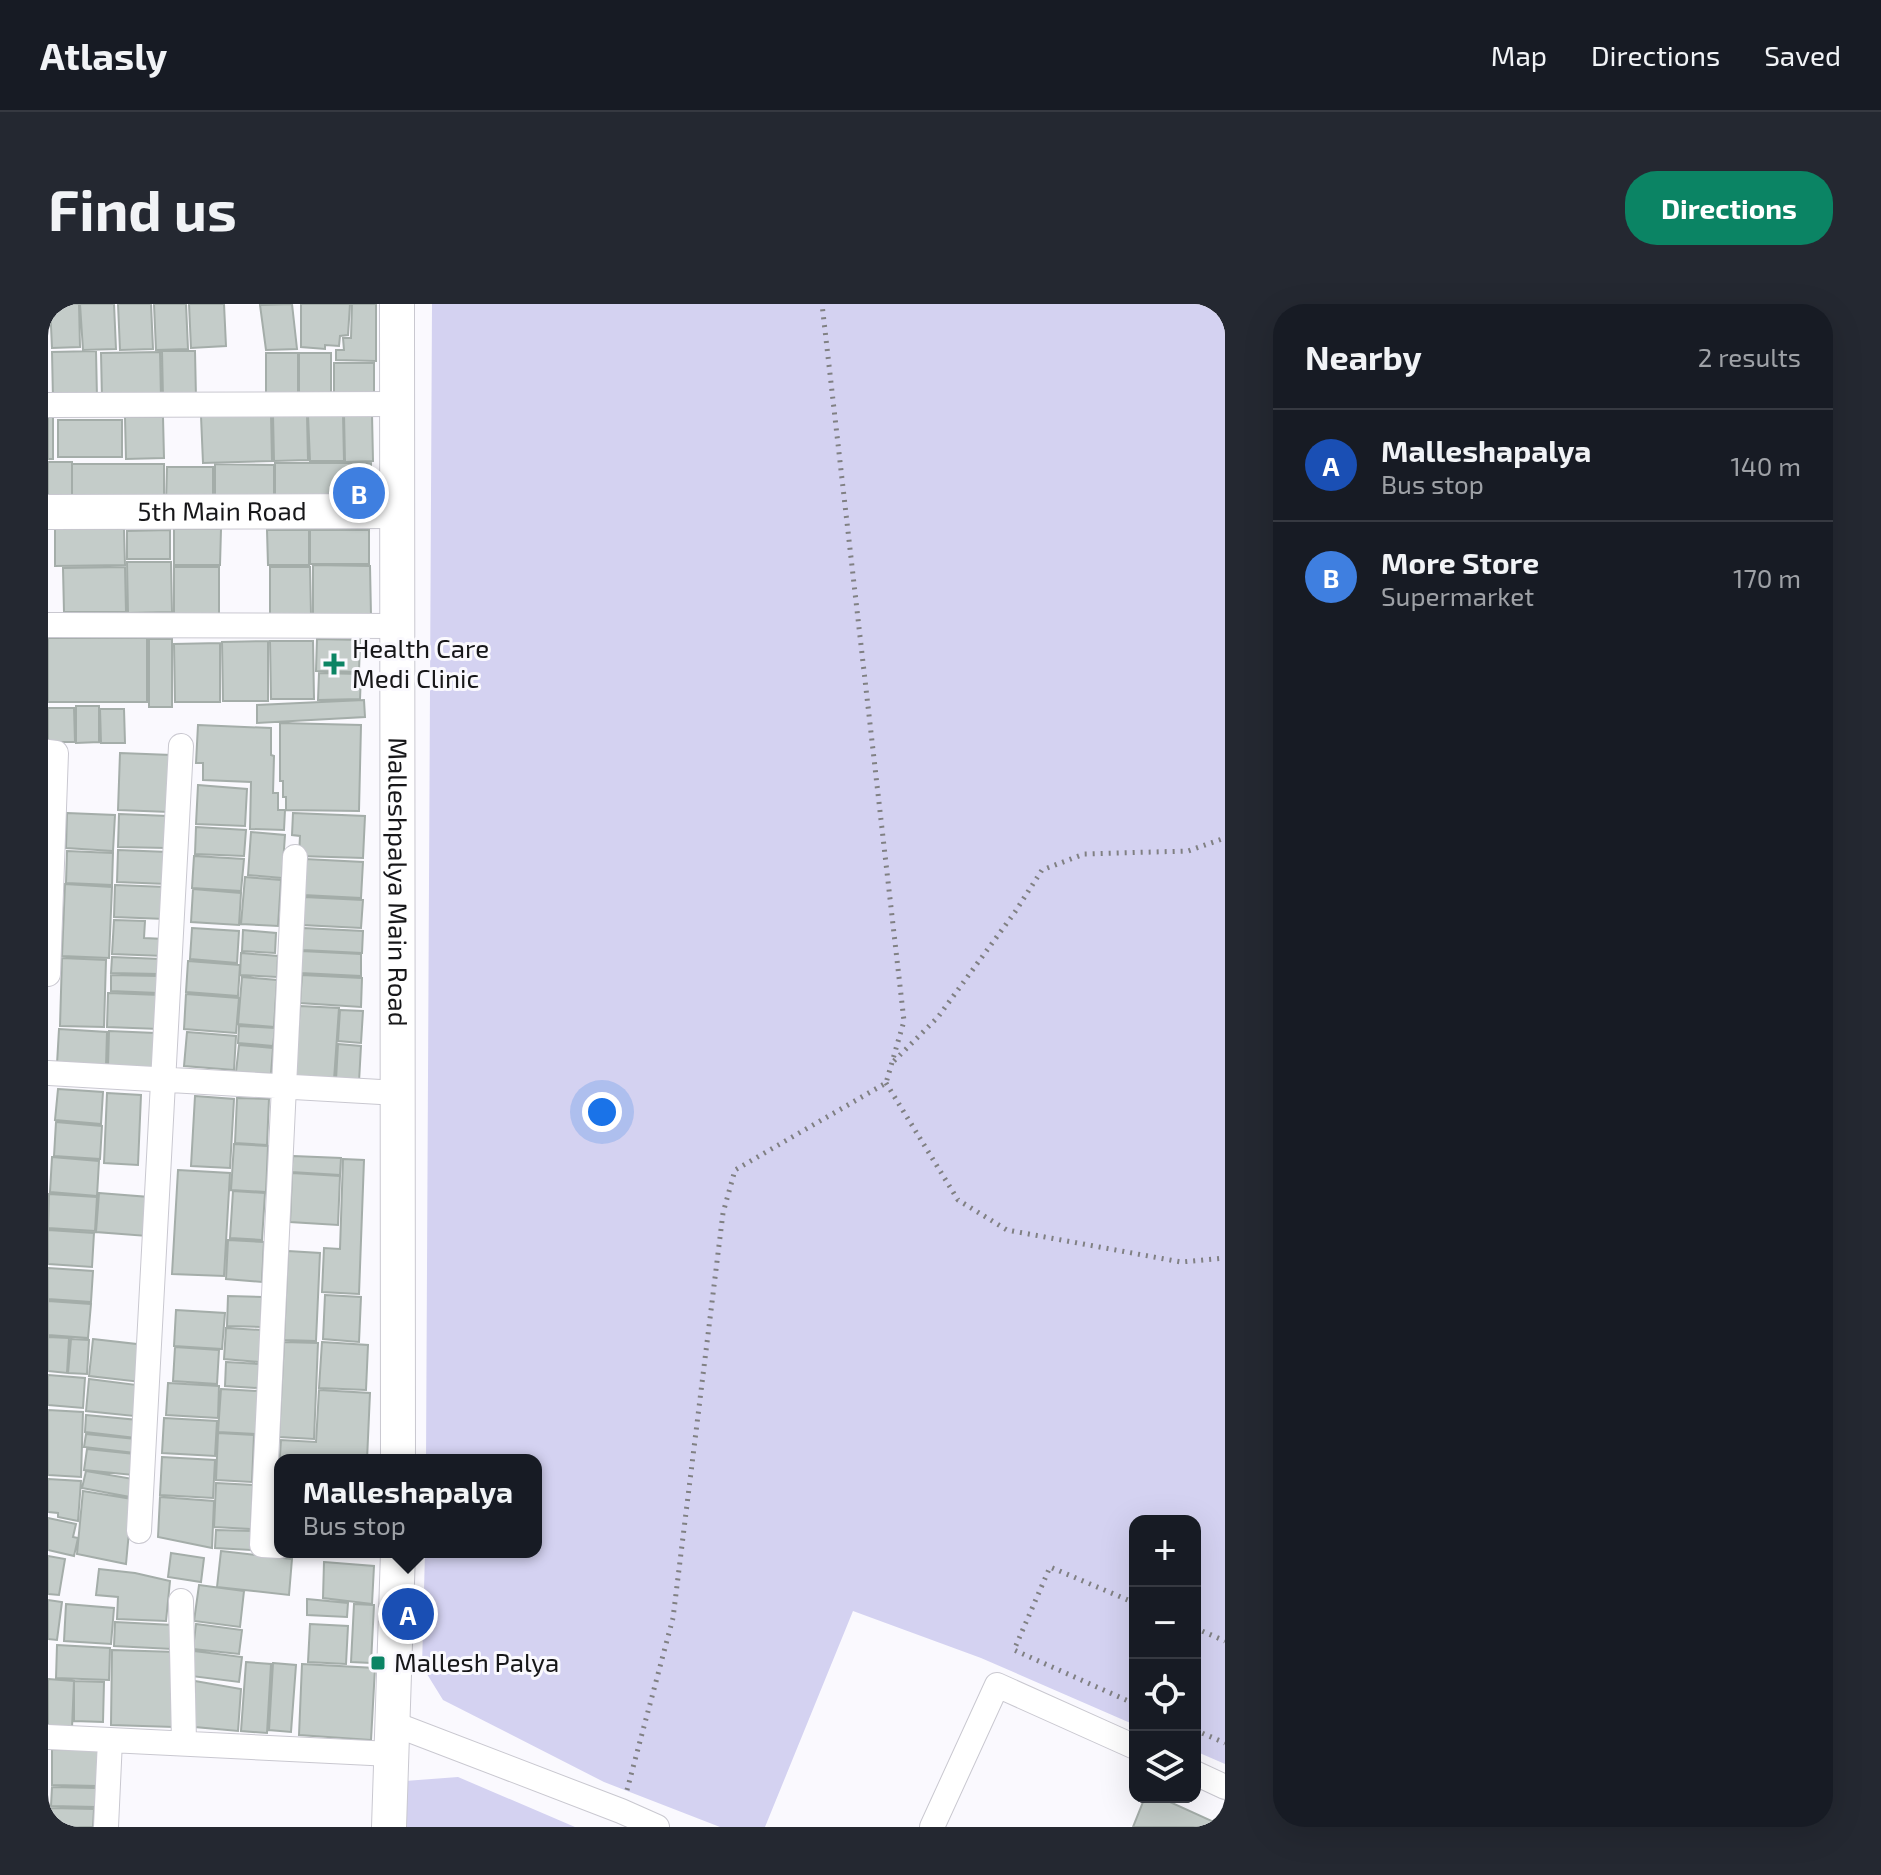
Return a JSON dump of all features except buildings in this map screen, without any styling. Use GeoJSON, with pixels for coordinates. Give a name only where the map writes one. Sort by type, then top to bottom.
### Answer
{"type":"FeatureCollection","features":[{"type":"Feature","properties":{"kind":"main road","name":"Malleshpalya Main Road"},"geometry":{"type":"LineString","coordinates":[[397,304],[398,1454]]}},
{"type":"Feature","properties":{"kind":"main road","name":"5th Main Road"},"geometry":{"type":"LineString","coordinates":[[48,512],[397,511]]}},
{"type":"Feature","properties":{"kind":"main road"},"geometry":{"type":"LineString","coordinates":[[389,1827],[398,1558]]}},
{"type":"Feature","properties":{"kind":"street"},"geometry":{"type":"LineString","coordinates":[[48,405],[397,404]]}},
{"type":"Feature","properties":{"kind":"street"},"geometry":{"type":"LineString","coordinates":[[48,625],[397,626]]}},
{"type":"Feature","properties":{"kind":"street"},"geometry":{"type":"LineString","coordinates":[[139,1531],[181,746]]}},
{"type":"Feature","properties":{"kind":"street"},"geometry":{"type":"LineString","coordinates":[[48,752],[56,753],[48,974]]}},
{"type":"Feature","properties":{"kind":"street"},"geometry":{"type":"LineString","coordinates":[[274,1546],[262,1545],[295,857]]}},
{"type":"Feature","properties":{"kind":"street"},"geometry":{"type":"LineString","coordinates":[[48,1073],[398,1093]]}},
{"type":"Feature","properties":{"kind":"street"},"geometry":{"type":"LineString","coordinates":[[181,1601],[184,1742]]}},
{"type":"Feature","properties":{"kind":"street"},"geometry":{"type":"LineString","coordinates":[[932,1827],[997,1685],[1129,1744]]}},
{"type":"Feature","properties":{"kind":"street"},"geometry":{"type":"LineString","coordinates":[[48,1737],[184,1742],[393,1739],[621,1811],[657,1827]]}},
{"type":"Feature","properties":{"kind":"street"},"geometry":{"type":"LineString","coordinates":[[106,1827],[110,1740]]}},
{"type":"Feature","properties":{"kind":"street"},"geometry":{"type":"LineString","coordinates":[[1201,1776],[1225,1787]]}},
{"type":"Feature","properties":{"kind":"path"},"geometry":{"type":"LineString","coordinates":[[621,1811],[673,1618],[723,1213],[735,1170],[886,1083],[904,1021],[822,304]]}},
{"type":"Feature","properties":{"kind":"path"},"geometry":{"type":"LineString","coordinates":[[892,1063],[938,1017],[1042,870],[1084,854],[1188,851],[1225,838]]}},
{"type":"Feature","properties":{"kind":"path"},"geometry":{"type":"LineString","coordinates":[[886,1083],[958,1200],[1007,1230],[1181,1262],[1225,1258]]}},
{"type":"Feature","properties":{"kind":"path"},"geometry":{"type":"LineString","coordinates":[[1129,1600],[1050,1567],[1014,1650],[1129,1701]]}},
{"type":"Feature","properties":{"kind":"path"},"geometry":{"type":"LineString","coordinates":[[1201,1631],[1225,1641]]}},
{"type":"Feature","properties":{"kind":"path"},"geometry":{"type":"LineString","coordinates":[[1197,1731],[1225,1743]]}},
{"type":"Feature","properties":{"kind":"shaded area"},"geometry":{"type":"Polygon","coordinates":[[[432,304],[1225,304],[1225,1764],[1201,1754],[1201,1515],[1129,1515],[1129,1722],[981,1658],[853,1611],[765,1827],[720,1827],[604,1782],[443,1700],[422,1666],[425,1558],[542,1558],[542,1454],[426,1454],[432,304]]]}},
{"type":"Feature","properties":{"kind":"shaded area"},"geometry":{"type":"Polygon","coordinates":[[[458,1777],[575,1827],[405,1827],[405,1781],[458,1777]]]}},
{"type":"Feature","properties":{"kind":"place","name":"More Store"},"geometry":{"type":"Point","coordinates":[359,493]}},
{"type":"Feature","properties":{"kind":"place","name":"Health Care Medi Clinic"},"geometry":{"type":"Point","coordinates":[334,664]}},
{"type":"Feature","properties":{"kind":"place","name":"Malleshapalya"},"geometry":{"type":"Point","coordinates":[408,1614]}},
{"type":"Feature","properties":{"kind":"place","name":"Mallesh Palya"},"geometry":{"type":"Point","coordinates":[378,1663]}}]}
